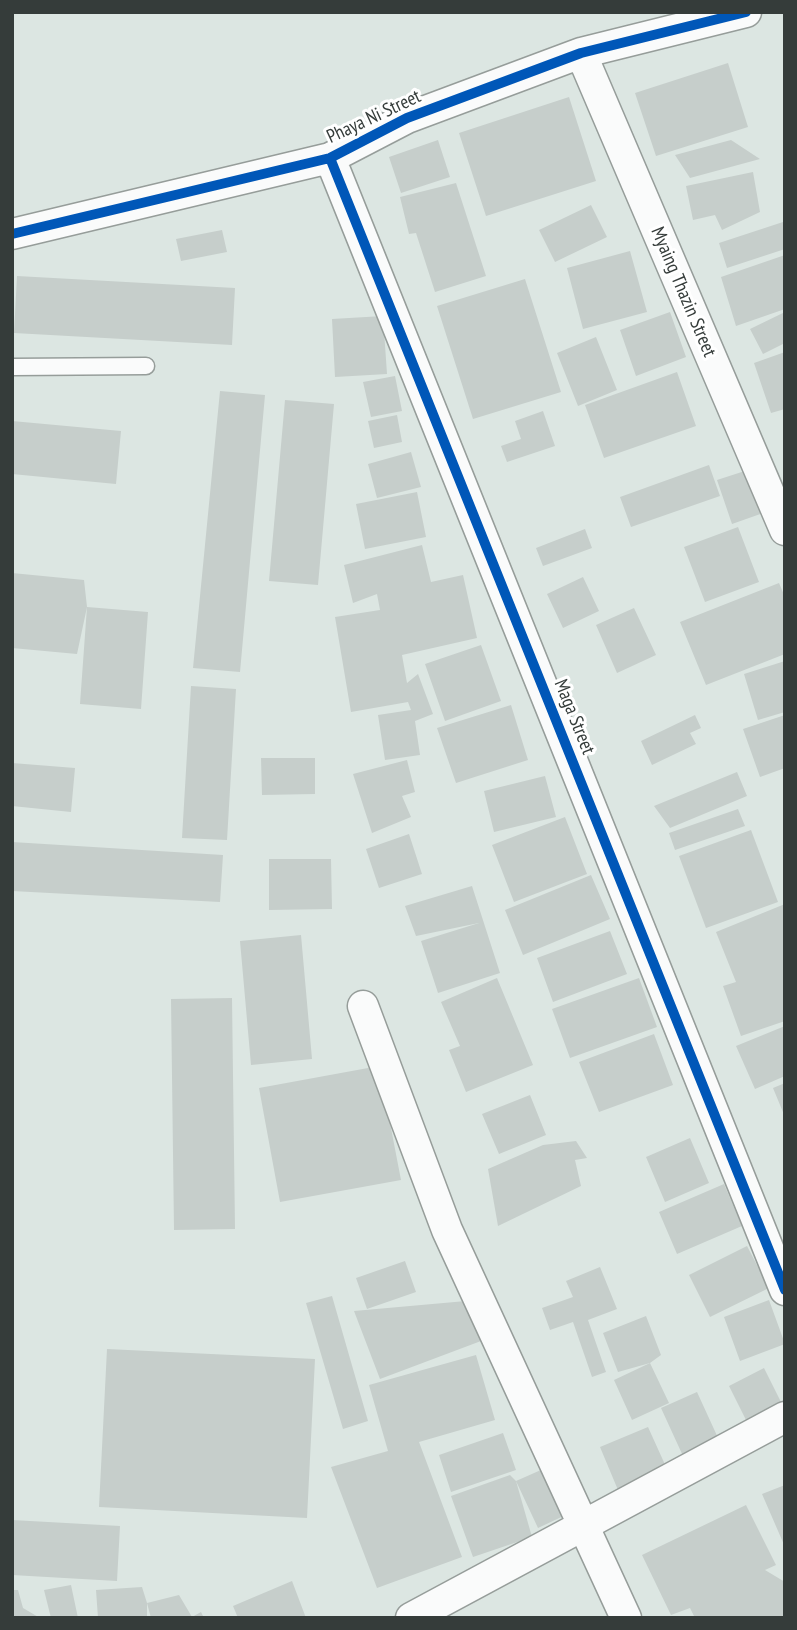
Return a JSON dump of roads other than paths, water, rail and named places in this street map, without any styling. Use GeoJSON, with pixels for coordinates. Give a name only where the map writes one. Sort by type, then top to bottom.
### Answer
{"type":"FeatureCollection","features":[{"type":"Feature","properties":{"kind":"street","name":"Phaya Ni Street"},"geometry":{"type":"LineString","coordinates":[[12,234],[330,158],[407,118],[581,53],[746,12]]}},
{"type":"Feature","properties":{"kind":"street","name":"Myaing Thazin Street"},"geometry":{"type":"LineString","coordinates":[[581,53],[785,530]]}},
{"type":"Feature","properties":{"kind":"street","name":"Maga Street"},"geometry":{"type":"LineString","coordinates":[[330,158],[785,1290]]}},
{"type":"Feature","properties":{"kind":"street"},"geometry":{"type":"LineString","coordinates":[[363,1006],[447,1230],[626,1618]]}},
{"type":"Feature","properties":{"kind":"street"},"geometry":{"type":"LineString","coordinates":[[411,1618],[785,1417]]}},
{"type":"Feature","properties":{"kind":"lane"},"geometry":{"type":"LineString","coordinates":[[12,367],[146,366]]}}]}
